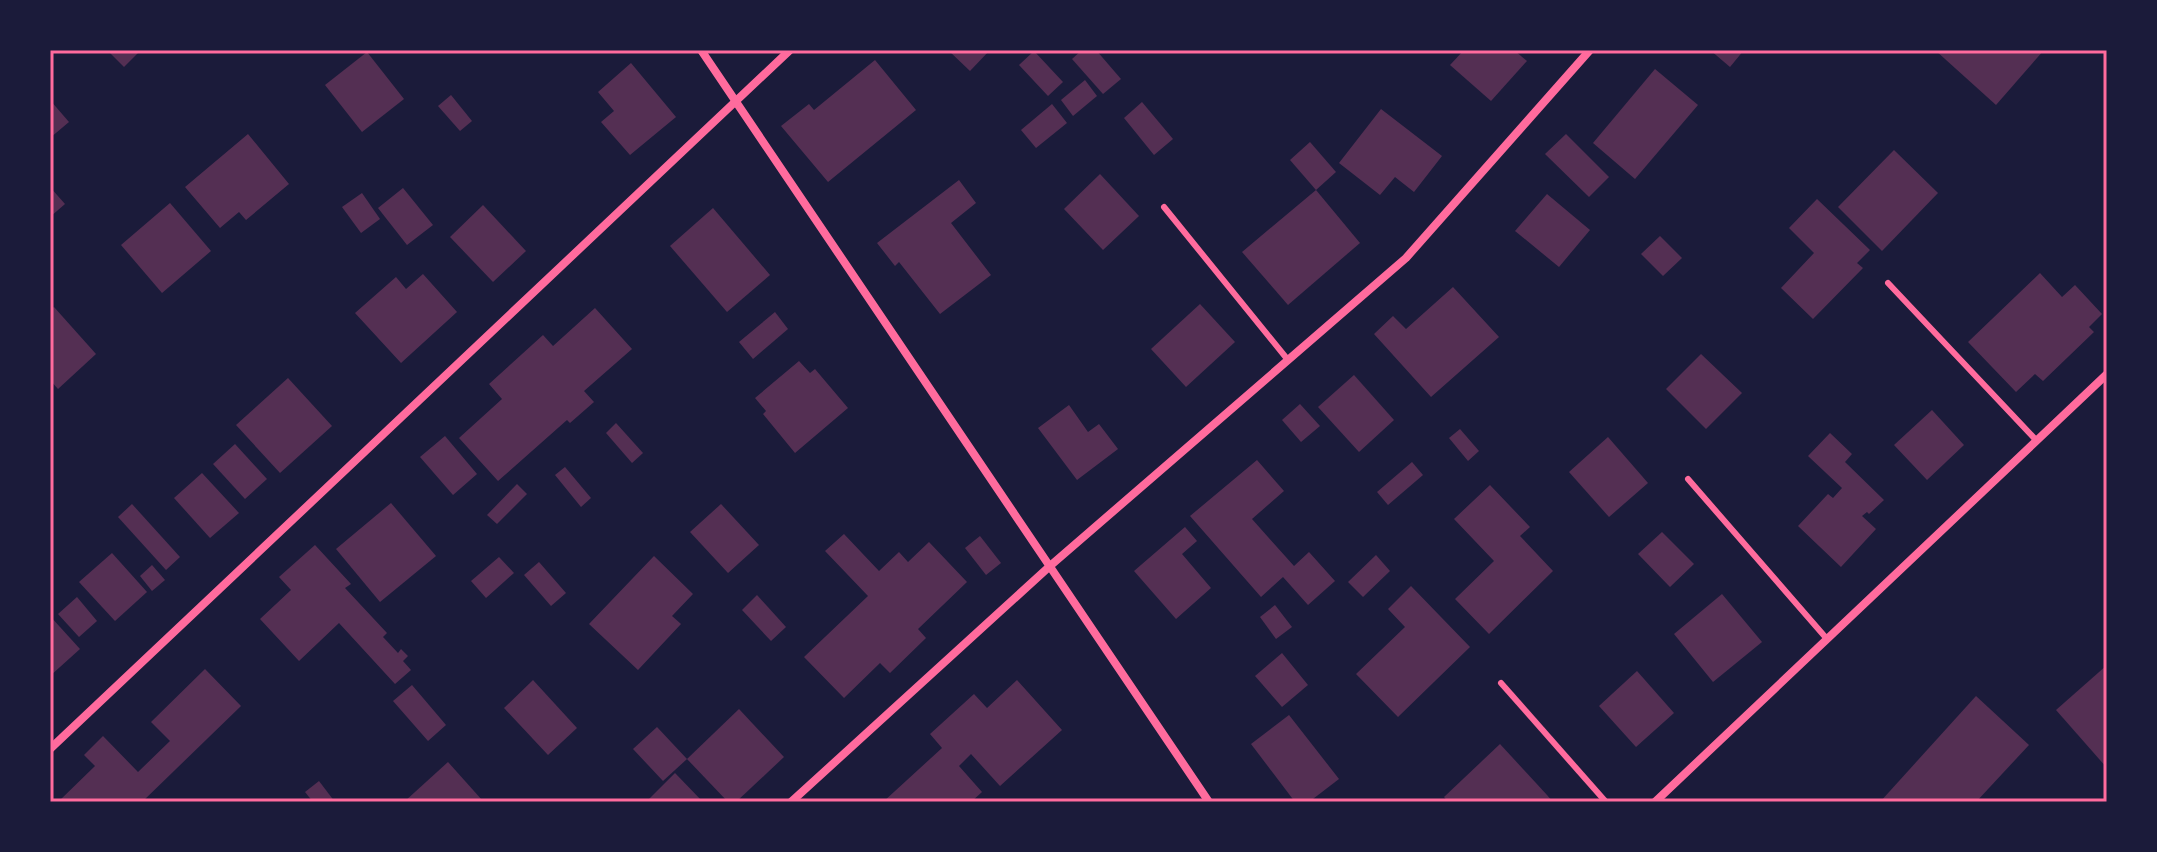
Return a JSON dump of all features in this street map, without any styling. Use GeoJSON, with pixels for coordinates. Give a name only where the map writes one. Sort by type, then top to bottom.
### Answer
{"type":"FeatureCollection","features":[{"type":"Feature","properties":{"kind":"street"},"geometry":{"type":"LineString","coordinates":[[701,50],[1209,802]]}},
{"type":"Feature","properties":{"kind":"street"},"geometry":{"type":"LineString","coordinates":[[50,749],[790,50]]}},
{"type":"Feature","properties":{"kind":"street"},"geometry":{"type":"LineString","coordinates":[[791,802],[1050,566],[1406,258],[1590,50]]}},
{"type":"Feature","properties":{"kind":"street"},"geometry":{"type":"LineString","coordinates":[[1655,802],[2107,374]]}},
{"type":"Feature","properties":{"kind":"lane"},"geometry":{"type":"LineString","coordinates":[[1164,207],[1288,360]]}},
{"type":"Feature","properties":{"kind":"lane"},"geometry":{"type":"LineString","coordinates":[[1888,283],[2037,441]]}},
{"type":"Feature","properties":{"kind":"lane"},"geometry":{"type":"LineString","coordinates":[[1688,479],[1827,639]]}},
{"type":"Feature","properties":{"kind":"lane"},"geometry":{"type":"LineString","coordinates":[[1501,683],[1606,802]]}},
{"type":"Feature","properties":{"kind":"building"},"geometry":{"type":"Polygon","coordinates":[[[107,50],[141,50],[124,67],[107,50]]]}},
{"type":"Feature","properties":{"kind":"building"},"geometry":{"type":"Polygon","coordinates":[[[948,50],[990,50],[970,71],[948,50]]]}},
{"type":"Feature","properties":{"kind":"building"},"geometry":{"type":"Polygon","coordinates":[[[1082,50],[1096,50],[1121,79],[1103,94],[1072,59],[1082,50]]]}},
{"type":"Feature","properties":{"kind":"building"},"geometry":{"type":"Polygon","coordinates":[[[1464,50],[1514,50],[1527,61],[1491,101],[1450,65],[1464,50]]]}},
{"type":"Feature","properties":{"kind":"building"},"geometry":{"type":"Polygon","coordinates":[[[1710,50],[1744,50],[1730,67],[1710,50]]]}},
{"type":"Feature","properties":{"kind":"building"},"geometry":{"type":"Polygon","coordinates":[[[1935,50],[2044,50],[1996,105],[1935,50]]]}},
{"type":"Feature","properties":{"kind":"building"},"geometry":{"type":"Polygon","coordinates":[[[1034,51],[1063,82],[1048,96],[1019,65],[1034,51]]]}},
{"type":"Feature","properties":{"kind":"building"},"geometry":{"type":"Polygon","coordinates":[[[367,52],[404,99],[362,132],[325,85],[367,52]]]}},
{"type":"Feature","properties":{"kind":"building"},"geometry":{"type":"Polygon","coordinates":[[[875,60],[916,110],[828,182],[781,126],[809,104],[814,110],[875,60]]]}},
{"type":"Feature","properties":{"kind":"building"},"geometry":{"type":"Polygon","coordinates":[[[631,63],[676,117],[630,155],[601,122],[614,111],[598,92],[631,63]]]}},
{"type":"Feature","properties":{"kind":"building"},"geometry":{"type":"Polygon","coordinates":[[[1655,69],[1698,105],[1635,179],[1593,143],[1655,69]]]}},
{"type":"Feature","properties":{"kind":"building"},"geometry":{"type":"Polygon","coordinates":[[[1085,80],[1097,96],[1073,116],[1061,100],[1085,80]]]}},
{"type":"Feature","properties":{"kind":"building"},"geometry":{"type":"Polygon","coordinates":[[[451,95],[472,121],[460,131],[438,106],[451,95]]]}},
{"type":"Feature","properties":{"kind":"building"},"geometry":{"type":"Polygon","coordinates":[[[50,100],[69,122],[50,138],[50,100]]]}},
{"type":"Feature","properties":{"kind":"building"},"geometry":{"type":"Polygon","coordinates":[[[1142,102],[1173,139],[1154,155],[1124,118],[1142,102]]]}},
{"type":"Feature","properties":{"kind":"building"},"geometry":{"type":"Polygon","coordinates":[[[1052,104],[1067,123],[1036,148],[1021,130],[1052,104]]]}},
{"type":"Feature","properties":{"kind":"building"},"geometry":{"type":"Polygon","coordinates":[[[1381,109],[1442,156],[1414,192],[1395,177],[1380,195],[1339,163],[1381,109]]]}},
{"type":"Feature","properties":{"kind":"building"},"geometry":{"type":"Polygon","coordinates":[[[248,134],[289,184],[246,220],[239,212],[220,228],[185,187],[248,134]]]}},
{"type":"Feature","properties":{"kind":"building"},"geometry":{"type":"Polygon","coordinates":[[[1566,134],[1609,177],[1589,197],[1545,154],[1566,134]]]}},
{"type":"Feature","properties":{"kind":"building"},"geometry":{"type":"Polygon","coordinates":[[[1310,142],[1336,172],[1316,190],[1290,160],[1310,142]]]}},
{"type":"Feature","properties":{"kind":"building"},"geometry":{"type":"Polygon","coordinates":[[[1894,150],[1938,193],[1882,251],[1838,207],[1894,150]]]}},
{"type":"Feature","properties":{"kind":"building"},"geometry":{"type":"Polygon","coordinates":[[[1100,174],[1139,216],[1103,250],[1064,209],[1100,174]]]}},
{"type":"Feature","properties":{"kind":"building"},"geometry":{"type":"Polygon","coordinates":[[[959,180],[976,203],[951,223],[991,275],[940,314],[899,262],[895,266],[877,243],[959,180]]]}},
{"type":"Feature","properties":{"kind":"building"},"geometry":{"type":"Polygon","coordinates":[[[50,187],[65,204],[50,217],[50,187]]]}},
{"type":"Feature","properties":{"kind":"building"},"geometry":{"type":"Polygon","coordinates":[[[403,188],[433,225],[407,245],[378,208],[403,188]]]}},
{"type":"Feature","properties":{"kind":"building"},"geometry":{"type":"Polygon","coordinates":[[[1316,190],[1360,243],[1288,305],[1242,252],[1316,190]]]}},
{"type":"Feature","properties":{"kind":"building"},"geometry":{"type":"Polygon","coordinates":[[[362,193],[380,219],[361,233],[342,207],[362,193]]]}},
{"type":"Feature","properties":{"kind":"building"},"geometry":{"type":"Polygon","coordinates":[[[1547,194],[1590,230],[1559,267],[1515,231],[1547,194]]]}},
{"type":"Feature","properties":{"kind":"building"},"geometry":{"type":"Polygon","coordinates":[[[1817,199],[1870,250],[1857,263],[1863,268],[1813,319],[1781,288],[1814,253],[1789,228],[1817,199]]]}},
{"type":"Feature","properties":{"kind":"building"},"geometry":{"type":"Polygon","coordinates":[[[170,203],[211,251],[162,293],[121,245],[170,203]]]}},
{"type":"Feature","properties":{"kind":"building"},"geometry":{"type":"Polygon","coordinates":[[[483,205],[526,251],[493,282],[450,237],[483,205]]]}},
{"type":"Feature","properties":{"kind":"building"},"geometry":{"type":"Polygon","coordinates":[[[713,208],[770,275],[727,312],[670,246],[713,208]]]}},
{"type":"Feature","properties":{"kind":"building"},"geometry":{"type":"Polygon","coordinates":[[[1660,236],[1682,258],[1663,276],[1641,254],[1660,236]]]}},
{"type":"Feature","properties":{"kind":"building"},"geometry":{"type":"Polygon","coordinates":[[[2040,273],[2062,297],[2075,285],[2102,314],[2089,327],[2094,332],[2043,381],[2035,374],[2016,392],[1968,342],[2040,273]]]}},
{"type":"Feature","properties":{"kind":"building"},"geometry":{"type":"Polygon","coordinates":[[[423,274],[457,312],[401,363],[355,313],[396,277],[406,289],[423,274]]]}},
{"type":"Feature","properties":{"kind":"building"},"geometry":{"type":"Polygon","coordinates":[[[1453,287],[1499,337],[1431,397],[1374,334],[1393,316],[1406,329],[1453,287]]]}},
{"type":"Feature","properties":{"kind":"building"},"geometry":{"type":"Polygon","coordinates":[[[1200,304],[1235,342],[1186,387],[1151,349],[1200,304]]]}},
{"type":"Feature","properties":{"kind":"building"},"geometry":{"type":"Polygon","coordinates":[[[54,307],[96,354],[58,389],[50,380],[50,310],[54,307]]]}},
{"type":"Feature","properties":{"kind":"building"},"geometry":{"type":"Polygon","coordinates":[[[595,308],[632,349],[584,391],[594,402],[570,423],[567,420],[498,481],[459,438],[502,399],[489,384],[543,335],[553,346],[595,308]]]}},
{"type":"Feature","properties":{"kind":"building"},"geometry":{"type":"Polygon","coordinates":[[[775,312],[788,329],[753,359],[739,342],[775,312]]]}},
{"type":"Feature","properties":{"kind":"building"},"geometry":{"type":"Polygon","coordinates":[[[1701,354],[1742,393],[1706,429],[1666,389],[1701,354]]]}},
{"type":"Feature","properties":{"kind":"building"},"geometry":{"type":"Polygon","coordinates":[[[799,361],[810,373],[815,369],[848,408],[795,453],[763,414],[766,411],[755,398],[799,361]]]}},
{"type":"Feature","properties":{"kind":"building"},"geometry":{"type":"Polygon","coordinates":[[[1354,375],[1394,420],[1359,452],[1318,407],[1354,375]]]}},
{"type":"Feature","properties":{"kind":"building"},"geometry":{"type":"Polygon","coordinates":[[[288,378],[332,426],[280,473],[236,425],[288,378]]]}},
{"type":"Feature","properties":{"kind":"building"},"geometry":{"type":"Polygon","coordinates":[[[1300,404],[1320,426],[1301,442],[1282,420],[1300,404]]]}},
{"type":"Feature","properties":{"kind":"building"},"geometry":{"type":"Polygon","coordinates":[[[1069,405],[1088,432],[1099,424],[1118,449],[1077,480],[1038,428],[1069,405]]]}},
{"type":"Feature","properties":{"kind":"building"},"geometry":{"type":"Polygon","coordinates":[[[1932,410],[1964,445],[1927,480],[1894,445],[1932,410]]]}},
{"type":"Feature","properties":{"kind":"building"},"geometry":{"type":"Polygon","coordinates":[[[616,423],[643,453],[632,463],[606,433],[616,423]]]}},
{"type":"Feature","properties":{"kind":"building"},"geometry":{"type":"Polygon","coordinates":[[[1460,429],[1479,451],[1468,461],[1449,438],[1460,429]]]}},
{"type":"Feature","properties":{"kind":"building"},"geometry":{"type":"Polygon","coordinates":[[[1830,433],[1852,454],[1845,462],[1884,500],[1869,514],[1867,512],[1862,516],[1876,529],[1841,567],[1798,526],[1828,494],[1833,498],[1842,488],[1808,456],[1830,433]]]}},
{"type":"Feature","properties":{"kind":"building"},"geometry":{"type":"Polygon","coordinates":[[[445,436],[477,474],[453,495],[420,457],[445,436]]]}},
{"type":"Feature","properties":{"kind":"building"},"geometry":{"type":"Polygon","coordinates":[[[1608,437],[1648,483],[1609,517],[1569,472],[1608,437]]]}},
{"type":"Feature","properties":{"kind":"building"},"geometry":{"type":"Polygon","coordinates":[[[235,444],[267,479],[245,499],[213,464],[235,444]]]}},
{"type":"Feature","properties":{"kind":"building"},"geometry":{"type":"Polygon","coordinates":[[[1257,460],[1284,491],[1252,519],[1294,566],[1309,552],[1335,581],[1308,605],[1283,577],[1261,597],[1190,516],[1257,460]]]}},
{"type":"Feature","properties":{"kind":"building"},"geometry":{"type":"Polygon","coordinates":[[[1412,462],[1423,475],[1388,505],[1377,492],[1412,462]]]}},
{"type":"Feature","properties":{"kind":"building"},"geometry":{"type":"Polygon","coordinates":[[[565,467],[591,498],[581,507],[555,475],[565,467]]]}},
{"type":"Feature","properties":{"kind":"building"},"geometry":{"type":"Polygon","coordinates":[[[202,473],[239,513],[210,538],[174,498],[202,473]]]}},
{"type":"Feature","properties":{"kind":"building"},"geometry":{"type":"Polygon","coordinates":[[[517,484],[527,494],[497,524],[487,515],[517,484]]]}},
{"type":"Feature","properties":{"kind":"building"},"geometry":{"type":"Polygon","coordinates":[[[1490,485],[1530,527],[1520,536],[1553,571],[1489,634],[1455,599],[1494,561],[1454,519],[1490,485]]]}},
{"type":"Feature","properties":{"kind":"building"},"geometry":{"type":"Polygon","coordinates":[[[391,503],[436,556],[380,602],[336,549],[391,503]]]}},
{"type":"Feature","properties":{"kind":"building"},"geometry":{"type":"Polygon","coordinates":[[[132,504],[180,557],[166,570],[118,517],[132,504]]]}},
{"type":"Feature","properties":{"kind":"building"},"geometry":{"type":"Polygon","coordinates":[[[721,504],[759,545],[728,573],[690,532],[721,504]]]}},
{"type":"Feature","properties":{"kind":"building"},"geometry":{"type":"Polygon","coordinates":[[[1185,527],[1197,541],[1182,554],[1211,588],[1176,619],[1134,571],[1185,527]]]}},
{"type":"Feature","properties":{"kind":"building"},"geometry":{"type":"Polygon","coordinates":[[[1662,532],[1694,564],[1670,587],[1638,554],[1662,532]]]}},
{"type":"Feature","properties":{"kind":"building"},"geometry":{"type":"Polygon","coordinates":[[[844,534],[879,571],[899,552],[908,562],[929,542],[967,582],[918,629],[926,638],[890,673],[880,663],[844,698],[804,657],[868,596],[825,551],[844,534]]]}},
{"type":"Feature","properties":{"kind":"building"},"geometry":{"type":"Polygon","coordinates":[[[980,536],[1001,563],[986,575],[965,548],[980,536]]]}},
{"type":"Feature","properties":{"kind":"building"},"geometry":{"type":"Polygon","coordinates":[[[315,545],[351,584],[345,588],[387,633],[383,637],[398,653],[401,649],[408,656],[403,661],[411,670],[395,684],[339,623],[299,661],[260,619],[291,590],[279,577],[315,545]]]}},
{"type":"Feature","properties":{"kind":"building"},"geometry":{"type":"Polygon","coordinates":[[[112,553],[147,592],[115,621],[79,582],[112,553]]]}},
{"type":"Feature","properties":{"kind":"building"},"geometry":{"type":"Polygon","coordinates":[[[1376,555],[1390,571],[1363,597],[1348,582],[1376,555]]]}},
{"type":"Feature","properties":{"kind":"building"},"geometry":{"type":"Polygon","coordinates":[[[654,556],[693,594],[672,616],[681,624],[638,670],[589,624],[654,556]]]}},
{"type":"Feature","properties":{"kind":"building"},"geometry":{"type":"Polygon","coordinates":[[[499,557],[514,573],[486,598],[471,581],[499,557]]]}},
{"type":"Feature","properties":{"kind":"building"},"geometry":{"type":"Polygon","coordinates":[[[539,562],[566,593],[551,606],[524,575],[539,562]]]}},
{"type":"Feature","properties":{"kind":"building"},"geometry":{"type":"Polygon","coordinates":[[[152,565],[165,580],[152,591],[140,576],[152,565]]]}},
{"type":"Feature","properties":{"kind":"building"},"geometry":{"type":"Polygon","coordinates":[[[1411,586],[1470,647],[1398,717],[1356,674],[1405,627],[1388,609],[1411,586]]]}},
{"type":"Feature","properties":{"kind":"building"},"geometry":{"type":"Polygon","coordinates":[[[1722,594],[1762,642],[1713,682],[1674,634],[1722,594]]]}},
{"type":"Feature","properties":{"kind":"building"},"geometry":{"type":"Polygon","coordinates":[[[757,595],[786,627],[771,641],[742,610],[757,595]]]}},
{"type":"Feature","properties":{"kind":"building"},"geometry":{"type":"Polygon","coordinates":[[[77,597],[97,621],[79,637],[58,614],[77,597]]]}},
{"type":"Feature","properties":{"kind":"building"},"geometry":{"type":"Polygon","coordinates":[[[1275,605],[1292,627],[1276,639],[1260,617],[1275,605]]]}},
{"type":"Feature","properties":{"kind":"building"},"geometry":{"type":"Polygon","coordinates":[[[50,616],[80,649],[50,676],[50,616]]]}},
{"type":"Feature","properties":{"kind":"building"},"geometry":{"type":"Polygon","coordinates":[[[1282,653],[1308,685],[1282,707],[1255,676],[1282,653]]]}},
{"type":"Feature","properties":{"kind":"building"},"geometry":{"type":"Polygon","coordinates":[[[2107,665],[2107,768],[2056,710],[2107,665]]]}},
{"type":"Feature","properties":{"kind":"building"},"geometry":{"type":"Polygon","coordinates":[[[205,669],[241,706],[142,802],[58,802],[95,766],[84,755],[103,736],[138,772],[170,741],[151,722],[205,669]]]}},
{"type":"Feature","properties":{"kind":"building"},"geometry":{"type":"Polygon","coordinates":[[[1637,671],[1674,713],[1636,747],[1599,706],[1637,671]]]}},
{"type":"Feature","properties":{"kind":"building"},"geometry":{"type":"Polygon","coordinates":[[[533,680],[577,728],[548,755],[504,708],[533,680]]]}},
{"type":"Feature","properties":{"kind":"building"},"geometry":{"type":"Polygon","coordinates":[[[1017,680],[1062,730],[1000,786],[971,754],[959,766],[982,792],[971,802],[883,802],[942,748],[930,734],[974,694],[987,708],[1017,680]]]}},
{"type":"Feature","properties":{"kind":"building"},"geometry":{"type":"Polygon","coordinates":[[[412,685],[446,725],[428,741],[393,701],[412,685]]]}},
{"type":"Feature","properties":{"kind":"building"},"geometry":{"type":"Polygon","coordinates":[[[1976,696],[2029,745],[1976,802],[1880,802],[1976,696]]]}},
{"type":"Feature","properties":{"kind":"building"},"geometry":{"type":"Polygon","coordinates":[[[739,709],[784,757],[736,802],[728,802],[687,759],[739,709]]]}},
{"type":"Feature","properties":{"kind":"building"},"geometry":{"type":"Polygon","coordinates":[[[1289,715],[1339,779],[1309,802],[1295,802],[1251,744],[1289,715]]]}},
{"type":"Feature","properties":{"kind":"building"},"geometry":{"type":"Polygon","coordinates":[[[657,727],[687,759],[663,781],[633,749],[657,727]]]}},
{"type":"Feature","properties":{"kind":"building"},"geometry":{"type":"Polygon","coordinates":[[[1500,744],[1553,802],[1448,802],[1444,797],[1500,744]]]}},
{"type":"Feature","properties":{"kind":"building"},"geometry":{"type":"Polygon","coordinates":[[[448,762],[482,800],[404,802],[448,762]]]}},
{"type":"Feature","properties":{"kind":"building"},"geometry":{"type":"Polygon","coordinates":[[[675,773],[703,802],[646,802],[675,773]]]}},
{"type":"Feature","properties":{"kind":"building"},"geometry":{"type":"Polygon","coordinates":[[[319,781],[335,802],[313,802],[305,792],[319,781]]]}}]}
